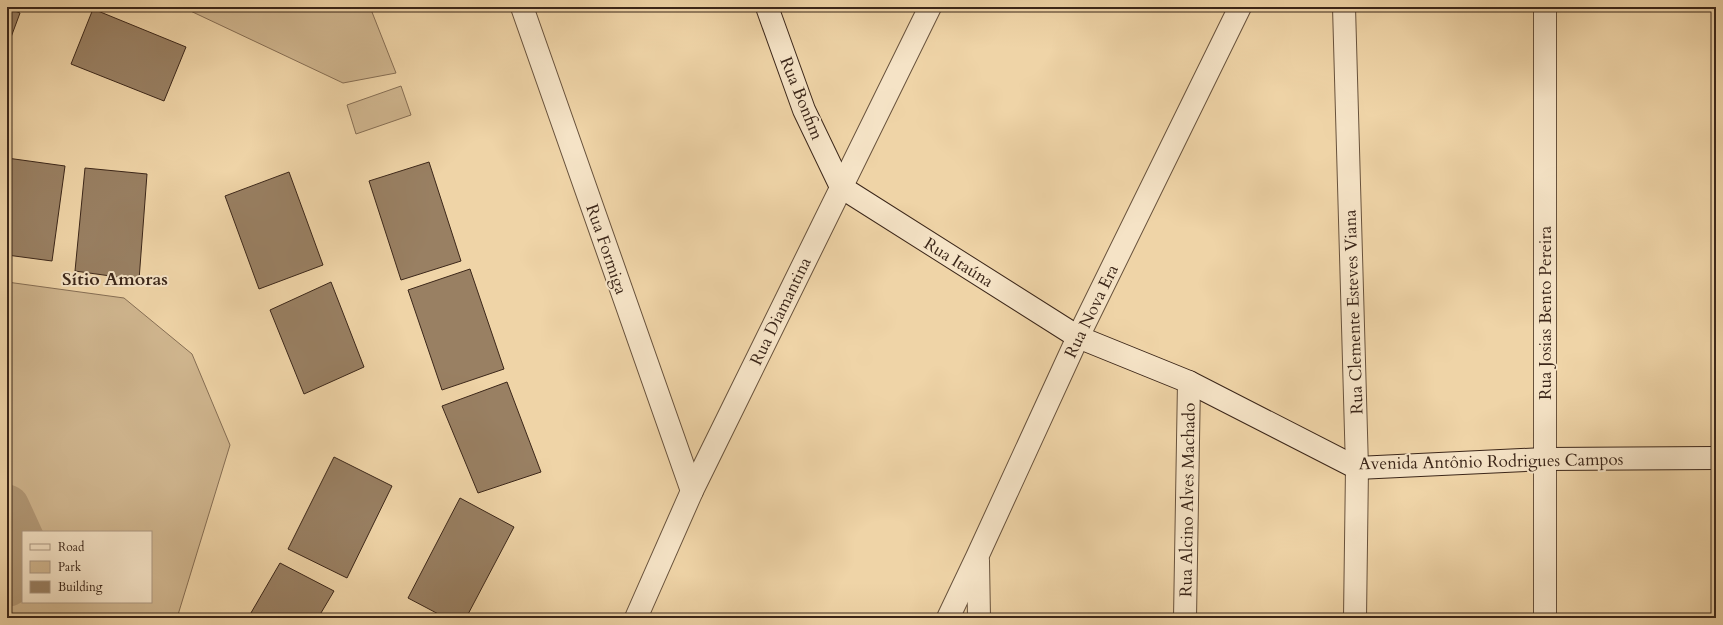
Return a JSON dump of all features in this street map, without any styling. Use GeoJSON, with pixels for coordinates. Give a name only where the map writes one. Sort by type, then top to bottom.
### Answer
{"type":"FeatureCollection","features":[{"type":"Feature","properties":{"kind":"street","name":"Rua Formiga"},"geometry":{"type":"LineString","coordinates":[[522,7],[692,491]]}},
{"type":"Feature","properties":{"kind":"street","name":"Rua Bonfim"},"geometry":{"type":"LineString","coordinates":[[767,7],[804,110],[841,187]]}},
{"type":"Feature","properties":{"kind":"street","name":"Rua Diamantina"},"geometry":{"type":"LineString","coordinates":[[636,618],[692,491],[930,7]]}},
{"type":"Feature","properties":{"kind":"street","name":"Rua Nova Era"},"geometry":{"type":"LineString","coordinates":[[948,618],[978,558],[1078,337],[1240,7]]}},
{"type":"Feature","properties":{"kind":"street","name":"Rua Clemente Esteves Viana"},"geometry":{"type":"LineString","coordinates":[[1344,7],[1357,468],[1355,618]]}},
{"type":"Feature","properties":{"kind":"street","name":"Rua Josias Bento Pereira"},"geometry":{"type":"LineString","coordinates":[[1545,7],[1545,618]]}},
{"type":"Feature","properties":{"kind":"street","name":"Rua Itaúna"},"geometry":{"type":"LineString","coordinates":[[841,187],[1078,337]]}},
{"type":"Feature","properties":{"kind":"street","name":"Avenida Antônio Rodrigues Campos"},"geometry":{"type":"LineString","coordinates":[[1078,337],[1190,382],[1357,468],[1544,459],[1716,458]]}},
{"type":"Feature","properties":{"kind":"street","name":"Rua Alcino Alves Machado"},"geometry":{"type":"LineString","coordinates":[[1185,618],[1190,382]]}},
{"type":"Feature","properties":{"kind":"street"},"geometry":{"type":"LineString","coordinates":[[978,558],[979,618]]}},
{"type":"Feature","properties":{"kind":"green space"},"geometry":{"type":"Polygon","coordinates":[[[182,7],[370,7],[396,73],[343,83],[182,7]]]}},
{"type":"Feature","properties":{"kind":"green space"},"geometry":{"type":"Polygon","coordinates":[[[401,86],[411,115],[356,134],[347,105],[401,86]]]}},
{"type":"Feature","properties":{"kind":"green space"},"geometry":{"type":"Polygon","coordinates":[[[7,282],[124,298],[192,354],[230,445],[177,618],[7,618],[7,282]]]}},
{"type":"Feature","properties":{"kind":"building"},"geometry":{"type":"Polygon","coordinates":[[[7,8],[20,13],[7,48],[7,8]]]}},
{"type":"Feature","properties":{"kind":"building"},"geometry":{"type":"Polygon","coordinates":[[[93,9],[186,47],[164,101],[71,64],[93,9]]]}},
{"type":"Feature","properties":{"kind":"building"},"geometry":{"type":"Polygon","coordinates":[[[7,158],[65,166],[52,261],[7,255],[7,158]]]}},
{"type":"Feature","properties":{"kind":"building"},"geometry":{"type":"Polygon","coordinates":[[[429,162],[461,261],[401,280],[369,181],[429,162]]]}},
{"type":"Feature","properties":{"kind":"building"},"geometry":{"type":"Polygon","coordinates":[[[85,168],[147,174],[139,280],[75,271],[85,168]]]}},
{"type":"Feature","properties":{"kind":"building"},"geometry":{"type":"Polygon","coordinates":[[[289,172],[323,265],[259,289],[225,196],[289,172]]]}},
{"type":"Feature","properties":{"kind":"building"},"geometry":{"type":"Polygon","coordinates":[[[470,269],[504,369],[442,390],[408,290],[470,269]]]}},
{"type":"Feature","properties":{"kind":"building"},"geometry":{"type":"Polygon","coordinates":[[[331,282],[364,367],[304,394],[270,310],[331,282]]]}},
{"type":"Feature","properties":{"kind":"building"},"geometry":{"type":"Polygon","coordinates":[[[507,382],[541,472],[478,493],[442,406],[507,382]]]}},
{"type":"Feature","properties":{"kind":"building"},"geometry":{"type":"Polygon","coordinates":[[[334,457],[392,486],[347,578],[288,549],[334,457]]]}},
{"type":"Feature","properties":{"kind":"building"},"geometry":{"type":"Polygon","coordinates":[[[460,498],[514,527],[466,618],[446,618],[408,598],[460,498]]]}},
{"type":"Feature","properties":{"kind":"building"},"geometry":{"type":"Polygon","coordinates":[[[280,563],[334,591],[318,618],[248,618],[280,563]]]}},
{"type":"Feature","properties":{"kind":"waterway"},"geometry":{"type":"LineString","coordinates":[[7,507],[22,540]]}},
{"type":"Feature","properties":{"kind":"waterway"},"geometry":{"type":"LineString","coordinates":[[7,584],[22,553]]}},
{"type":"Feature","properties":{"kind":"district","name":"Sítio Amoras"},"geometry":{"type":"Point","coordinates":[115,279]}}]}
